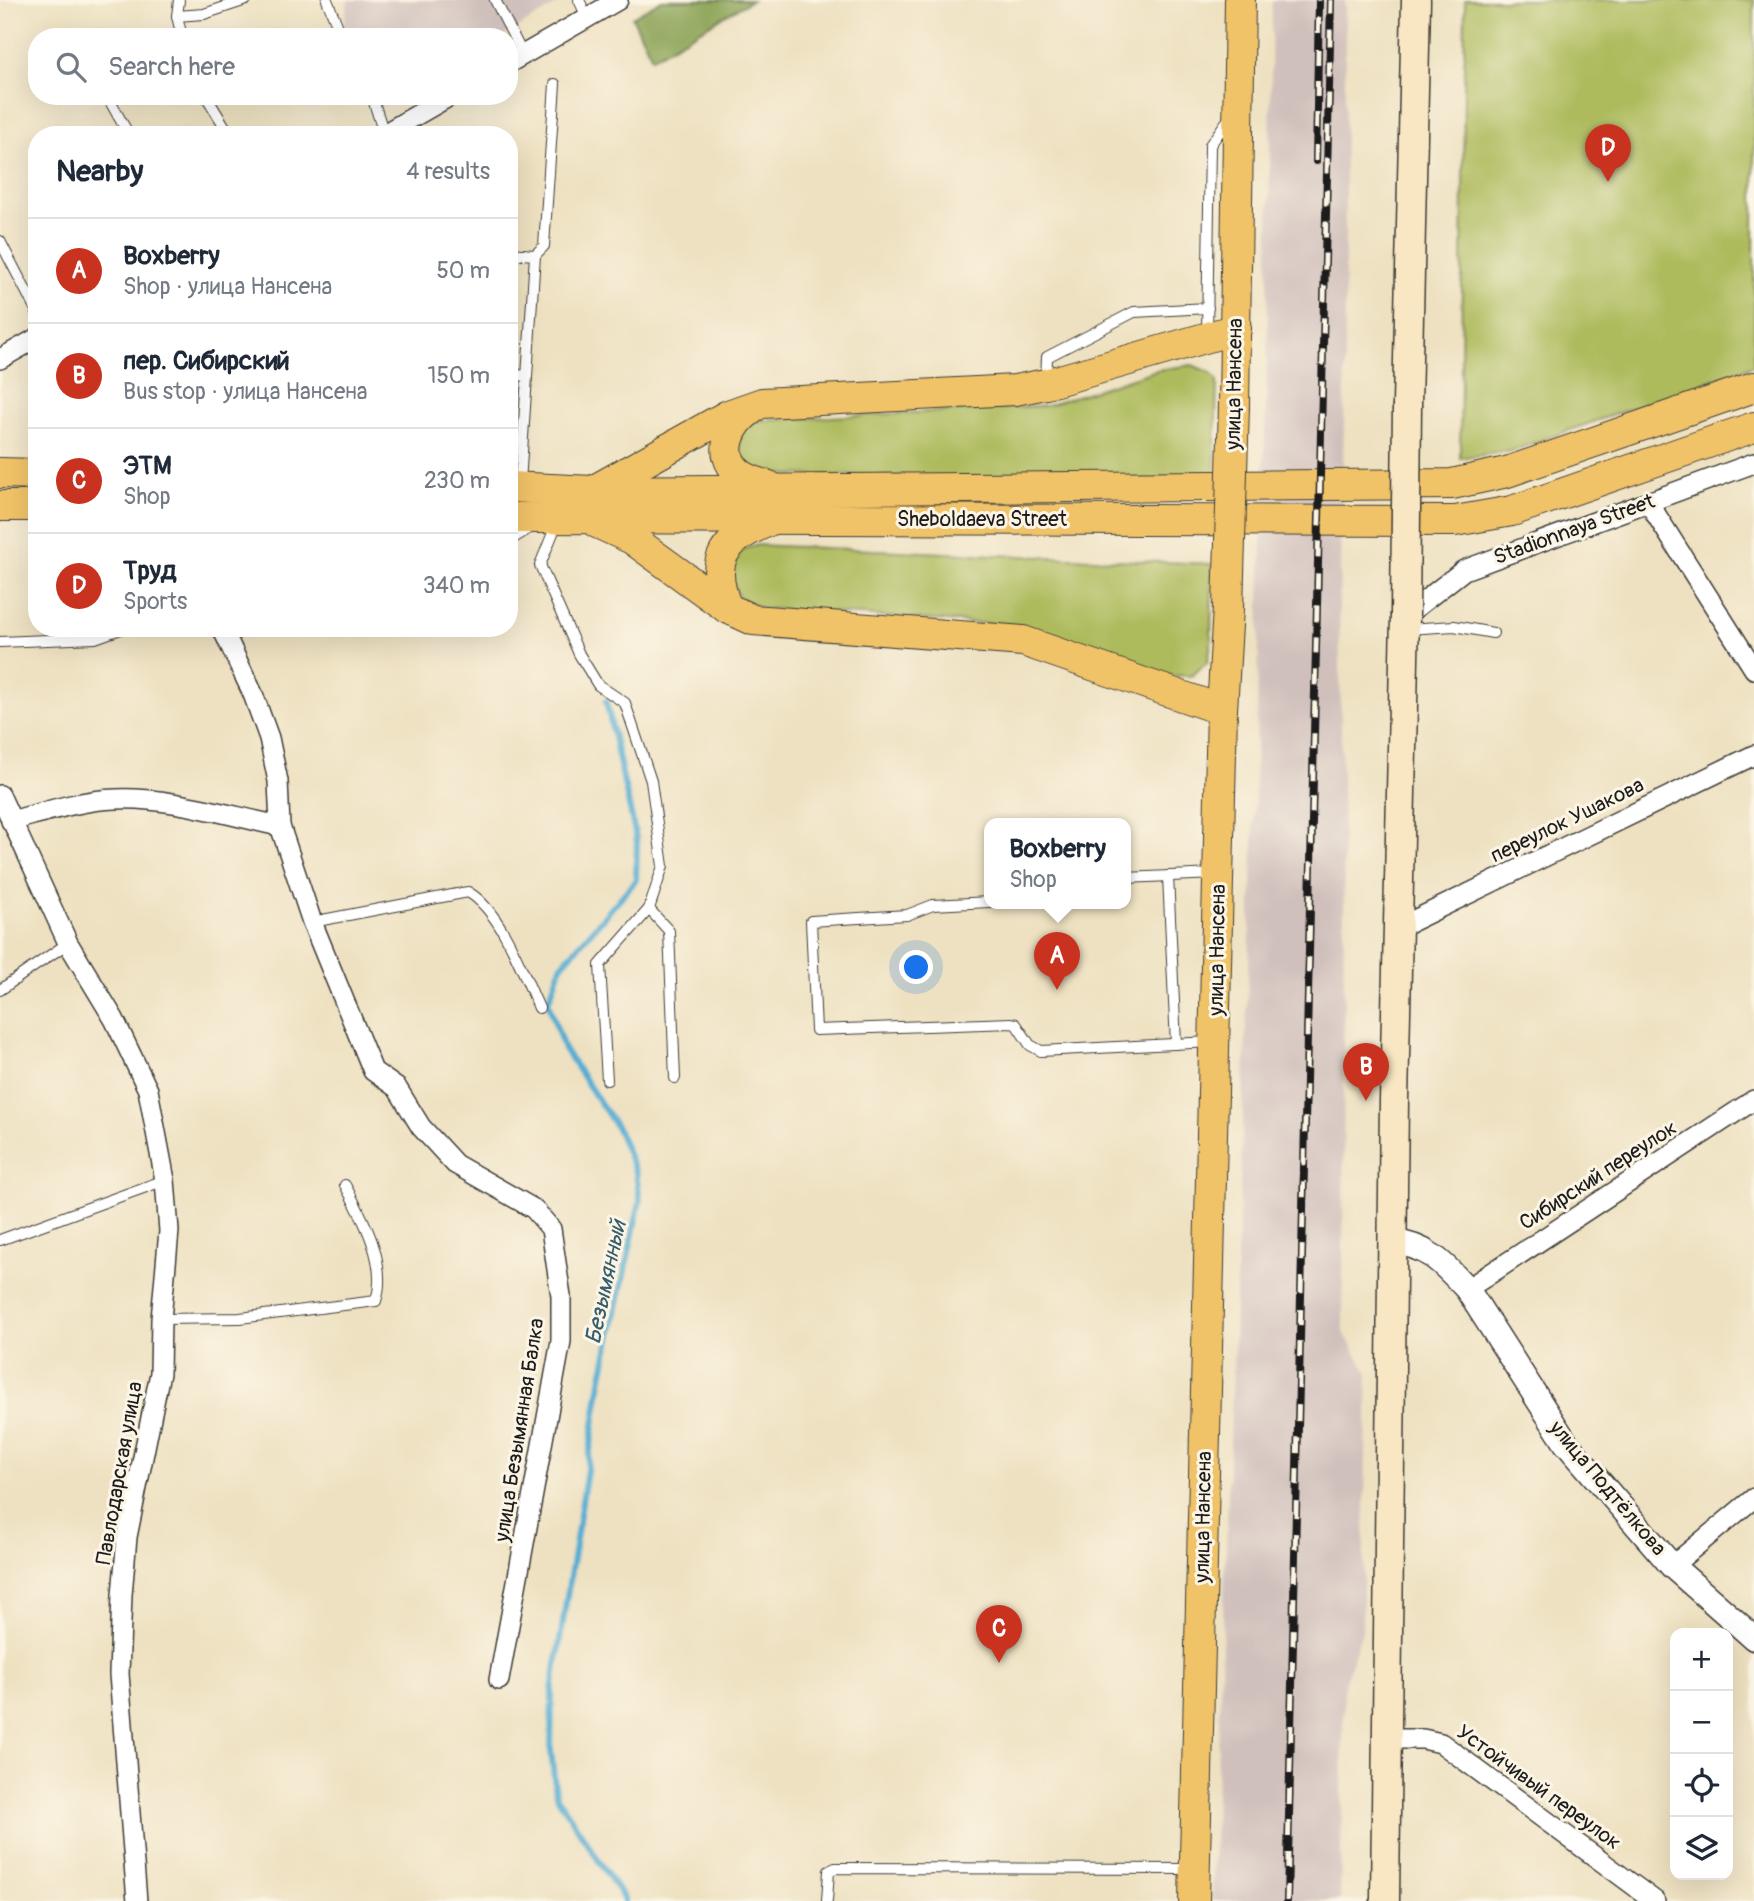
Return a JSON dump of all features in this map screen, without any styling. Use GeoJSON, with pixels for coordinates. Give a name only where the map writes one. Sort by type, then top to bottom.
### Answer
{"type":"FeatureCollection","features":[{"type":"Feature","properties":{"kind":"main road","name":"улица Нансена"},"geometry":{"type":"LineString","coordinates":[[1194,1901],[1222,710],[1228,608],[1236,329],[1240,0]]}},
{"type":"Feature","properties":{"kind":"main road"},"geometry":{"type":"LineString","coordinates":[[1385,1901],[1393,1242],[1416,0]]}},
{"type":"Feature","properties":{"kind":"main road"},"geometry":{"type":"LineString","coordinates":[[1222,710],[1023,641],[753,620],[727,608],[592,505],[728,415],[762,403],[986,394],[1046,384],[1236,329]]}},
{"type":"Feature","properties":{"kind":"main road","name":"Sheboldaeva Street"},"geometry":{"type":"LineString","coordinates":[[518,518],[551,519],[592,505],[775,488],[1452,484],[1507,472],[1754,387]]}},
{"type":"Feature","properties":{"kind":"main road"},"geometry":{"type":"LineString","coordinates":[[762,403],[740,416],[730,430],[727,447],[737,472],[775,488]]}},
{"type":"Feature","properties":{"kind":"main road","name":"Stadionnaya Street"},"geometry":{"type":"LineString","coordinates":[[1455,521],[1512,511],[1754,427]]}},
{"type":"Feature","properties":{"kind":"main road"},"geometry":{"type":"LineString","coordinates":[[0,473],[28,474]]}},
{"type":"Feature","properties":{"kind":"main road","name":"Sheboldaeva Street"},"geometry":{"type":"LineString","coordinates":[[518,488],[592,505],[775,518],[1455,521]]}},
{"type":"Feature","properties":{"kind":"main road"},"geometry":{"type":"LineString","coordinates":[[0,506],[28,506]]}},
{"type":"Feature","properties":{"kind":"main road"},"geometry":{"type":"LineString","coordinates":[[727,608],[720,591],[719,570],[726,547],[740,533],[775,518]]}},
{"type":"Feature","properties":{"kind":"street"},"geometry":{"type":"LineString","coordinates":[[518,58],[583,9],[618,0]]}},
{"type":"Feature","properties":{"kind":"street"},"geometry":{"type":"LineString","coordinates":[[397,126],[434,105]]}},
{"type":"Feature","properties":{"kind":"street"},"geometry":{"type":"LineString","coordinates":[[0,359],[28,343]]}},
{"type":"Feature","properties":{"kind":"street","name":"Stadionnaya Street"},"geometry":{"type":"LineString","coordinates":[[1405,622],[1464,569],[1754,463]]}},
{"type":"Feature","properties":{"kind":"street"},"geometry":{"type":"LineString","coordinates":[[1648,502],[1754,669]]}},
{"type":"Feature","properties":{"kind":"street","name":"улица Безымянная Балка"},"geometry":{"type":"LineString","coordinates":[[226,637],[253,694],[268,738],[278,781],[280,826],[312,922],[373,1071],[397,1088],[421,1127],[455,1164],[534,1209],[551,1229],[561,1296],[561,1341],[499,1680]]}},
{"type":"Feature","properties":{"kind":"street","name":"переулок Ушакова"},"geometry":{"type":"LineString","coordinates":[[1400,927],[1754,755]]}},
{"type":"Feature","properties":{"kind":"street","name":"Павлодарская улица"},"geometry":{"type":"LineString","coordinates":[[0,795],[68,943],[114,1019],[148,1090],[165,1180],[169,1231],[161,1319],[160,1373],[127,1537],[121,1595],[120,1674],[137,1901]]}},
{"type":"Feature","properties":{"kind":"street"},"geometry":{"type":"LineString","coordinates":[[10,821],[83,802],[117,799],[164,802],[280,826]]}},
{"type":"Feature","properties":{"kind":"street","name":"Сибирский переулок"},"geometry":{"type":"LineString","coordinates":[[1467,1289],[1754,1100]]}},
{"type":"Feature","properties":{"kind":"street","name":"улица Подтёлкова"},"geometry":{"type":"LineString","coordinates":[[1393,1242],[1412,1244],[1431,1252],[1467,1289],[1566,1443],[1672,1566],[1754,1638]]}},
{"type":"Feature","properties":{"kind":"street"},"geometry":{"type":"LineString","coordinates":[[1672,1566],[1754,1499]]}},
{"type":"Feature","properties":{"kind":"street","name":"Устойчивый переулок"},"geometry":{"type":"LineString","coordinates":[[1386,1739],[1423,1739],[1440,1743],[1655,1901]]}},
{"type":"Feature","properties":{"kind":"lane"},"geometry":{"type":"LineString","coordinates":[[179,0],[177,16],[179,28]]}},
{"type":"Feature","properties":{"kind":"lane"},"geometry":{"type":"LineString","coordinates":[[177,16],[205,14],[246,0]]}},
{"type":"Feature","properties":{"kind":"lane"},"geometry":{"type":"LineString","coordinates":[[327,0],[338,28]]}},
{"type":"Feature","properties":{"kind":"lane"},"geometry":{"type":"LineString","coordinates":[[495,0],[505,28]]}},
{"type":"Feature","properties":{"kind":"lane"},"geometry":{"type":"LineString","coordinates":[[518,459],[535,255],[544,246],[555,84]]}},
{"type":"Feature","properties":{"kind":"lane"},"geometry":{"type":"LineString","coordinates":[[112,105],[124,126]]}},
{"type":"Feature","properties":{"kind":"lane"},"geometry":{"type":"LineString","coordinates":[[212,105],[224,126]]}},
{"type":"Feature","properties":{"kind":"lane"},"geometry":{"type":"LineString","coordinates":[[375,105],[381,126]]}},
{"type":"Feature","properties":{"kind":"lane"},"geometry":{"type":"LineString","coordinates":[[1207,337],[1210,145],[1239,105]]}},
{"type":"Feature","properties":{"kind":"lane"},"geometry":{"type":"LineString","coordinates":[[0,241],[28,295]]}},
{"type":"Feature","properties":{"kind":"lane"},"geometry":{"type":"LineString","coordinates":[[518,254],[535,255]]}},
{"type":"Feature","properties":{"kind":"lane"},"geometry":{"type":"LineString","coordinates":[[1046,384],[1047,357],[1134,312],[1208,307]]}},
{"type":"Feature","properties":{"kind":"lane"},"geometry":{"type":"LineString","coordinates":[[518,375],[527,376]]}},
{"type":"Feature","properties":{"kind":"lane"},"geometry":{"type":"LineString","coordinates":[[518,536],[551,519]]}},
{"type":"Feature","properties":{"kind":"lane"},"geometry":{"type":"LineString","coordinates":[[551,519],[540,565],[579,653],[598,685],[625,703],[651,781],[663,866],[649,909],[600,965],[607,1080]]}},
{"type":"Feature","properties":{"kind":"lane"},"geometry":{"type":"LineString","coordinates":[[1405,622],[1493,632]]}},
{"type":"Feature","properties":{"kind":"lane"},"geometry":{"type":"LineString","coordinates":[[0,642],[98,637]]}},
{"type":"Feature","properties":{"kind":"lane"},"geometry":{"type":"LineString","coordinates":[[1131,878],[1219,873]]}},
{"type":"Feature","properties":{"kind":"lane"},"geometry":{"type":"LineString","coordinates":[[1168,876],[1176,1044]]}},
{"type":"Feature","properties":{"kind":"lane"},"geometry":{"type":"LineString","coordinates":[[312,922],[468,892],[480,899],[499,926],[540,1008]]}},
{"type":"Feature","properties":{"kind":"lane"},"geometry":{"type":"LineString","coordinates":[[984,902],[933,905],[907,915],[811,922],[816,1030],[1011,1023],[1018,1027],[1030,1045],[1041,1051],[1214,1042]]}},
{"type":"Feature","properties":{"kind":"lane"},"geometry":{"type":"LineString","coordinates":[[649,909],[669,930],[675,1079]]}},
{"type":"Feature","properties":{"kind":"lane"},"geometry":{"type":"LineString","coordinates":[[0,990],[68,943]]}},
{"type":"Feature","properties":{"kind":"lane"},"geometry":{"type":"LineString","coordinates":[[0,1240],[165,1180]]}},
{"type":"Feature","properties":{"kind":"lane"},"geometry":{"type":"LineString","coordinates":[[161,1319],[240,1318],[376,1301],[380,1288],[374,1247],[345,1185]]}},
{"type":"Feature","properties":{"kind":"lane"},"geometry":{"type":"LineString","coordinates":[[827,1901],[827,1877],[829,1871],[835,1868],[1194,1869]]}},
{"type":"Feature","properties":{"kind":"shaded area"},"geometry":{"type":"Polygon","coordinates":[[[348,0],[565,0],[517,28],[343,28],[348,0]]]}},
{"type":"Feature","properties":{"kind":"shaded area"},"geometry":{"type":"Polygon","coordinates":[[[1272,0],[1345,0],[1345,391],[1339,604],[1344,904],[1343,1331],[1368,1373],[1362,1631],[1344,1685],[1340,1901],[1212,1901],[1252,882],[1267,361],[1272,0]]]}},
{"type":"Feature","properties":{"kind":"green space"},"geometry":{"type":"Polygon","coordinates":[[[662,0],[752,0],[652,58],[632,17],[662,0]]]}},
{"type":"Feature","properties":{"kind":"green space"},"geometry":{"type":"Polygon","coordinates":[[[1465,0],[1754,0],[1754,365],[1511,451],[1460,458],[1465,0]]]}},
{"type":"Feature","properties":{"kind":"green space"},"geometry":{"type":"Polygon","coordinates":[[[1192,365],[1211,373],[1217,381],[1214,482],[758,474],[743,468],[738,432],[752,421],[1046,406],[1157,370],[1192,365]]]}},
{"type":"Feature","properties":{"kind":"green space"},"geometry":{"type":"Polygon","coordinates":[[[754,545],[1212,564],[1211,644],[1207,663],[1191,676],[1158,675],[1056,635],[1019,626],[760,608],[738,596],[731,576],[740,551],[754,545]]]}},
{"type":"Feature","properties":{"kind":"waterway","name":"Безымянный"},"geometry":{"type":"LineString","coordinates":[[606,701],[637,842],[636,880],[561,966],[548,1002],[564,1049],[617,1128],[636,1173],[640,1201],[601,1381],[552,1691],[551,1751],[556,1795],[625,1901]]}},
{"type":"Feature","properties":{"kind":"railway"},"geometry":{"type":"LineString","coordinates":[[1316,161],[1319,0]]}},
{"type":"Feature","properties":{"kind":"railway"},"geometry":{"type":"LineString","coordinates":[[1287,1901],[1331,0]]}},
{"type":"Feature","properties":{"kind":"place","name":"Труд"},"geometry":{"type":"Point","coordinates":[1608,182]}},
{"type":"Feature","properties":{"kind":"place","name":"Boxberry"},"geometry":{"type":"Point","coordinates":[1057,990]}},
{"type":"Feature","properties":{"kind":"place","name":"пер. Сибирский"},"geometry":{"type":"Point","coordinates":[1366,1101]}},
{"type":"Feature","properties":{"kind":"place","name":"ЭТМ"},"geometry":{"type":"Point","coordinates":[999,1663]}}]}
